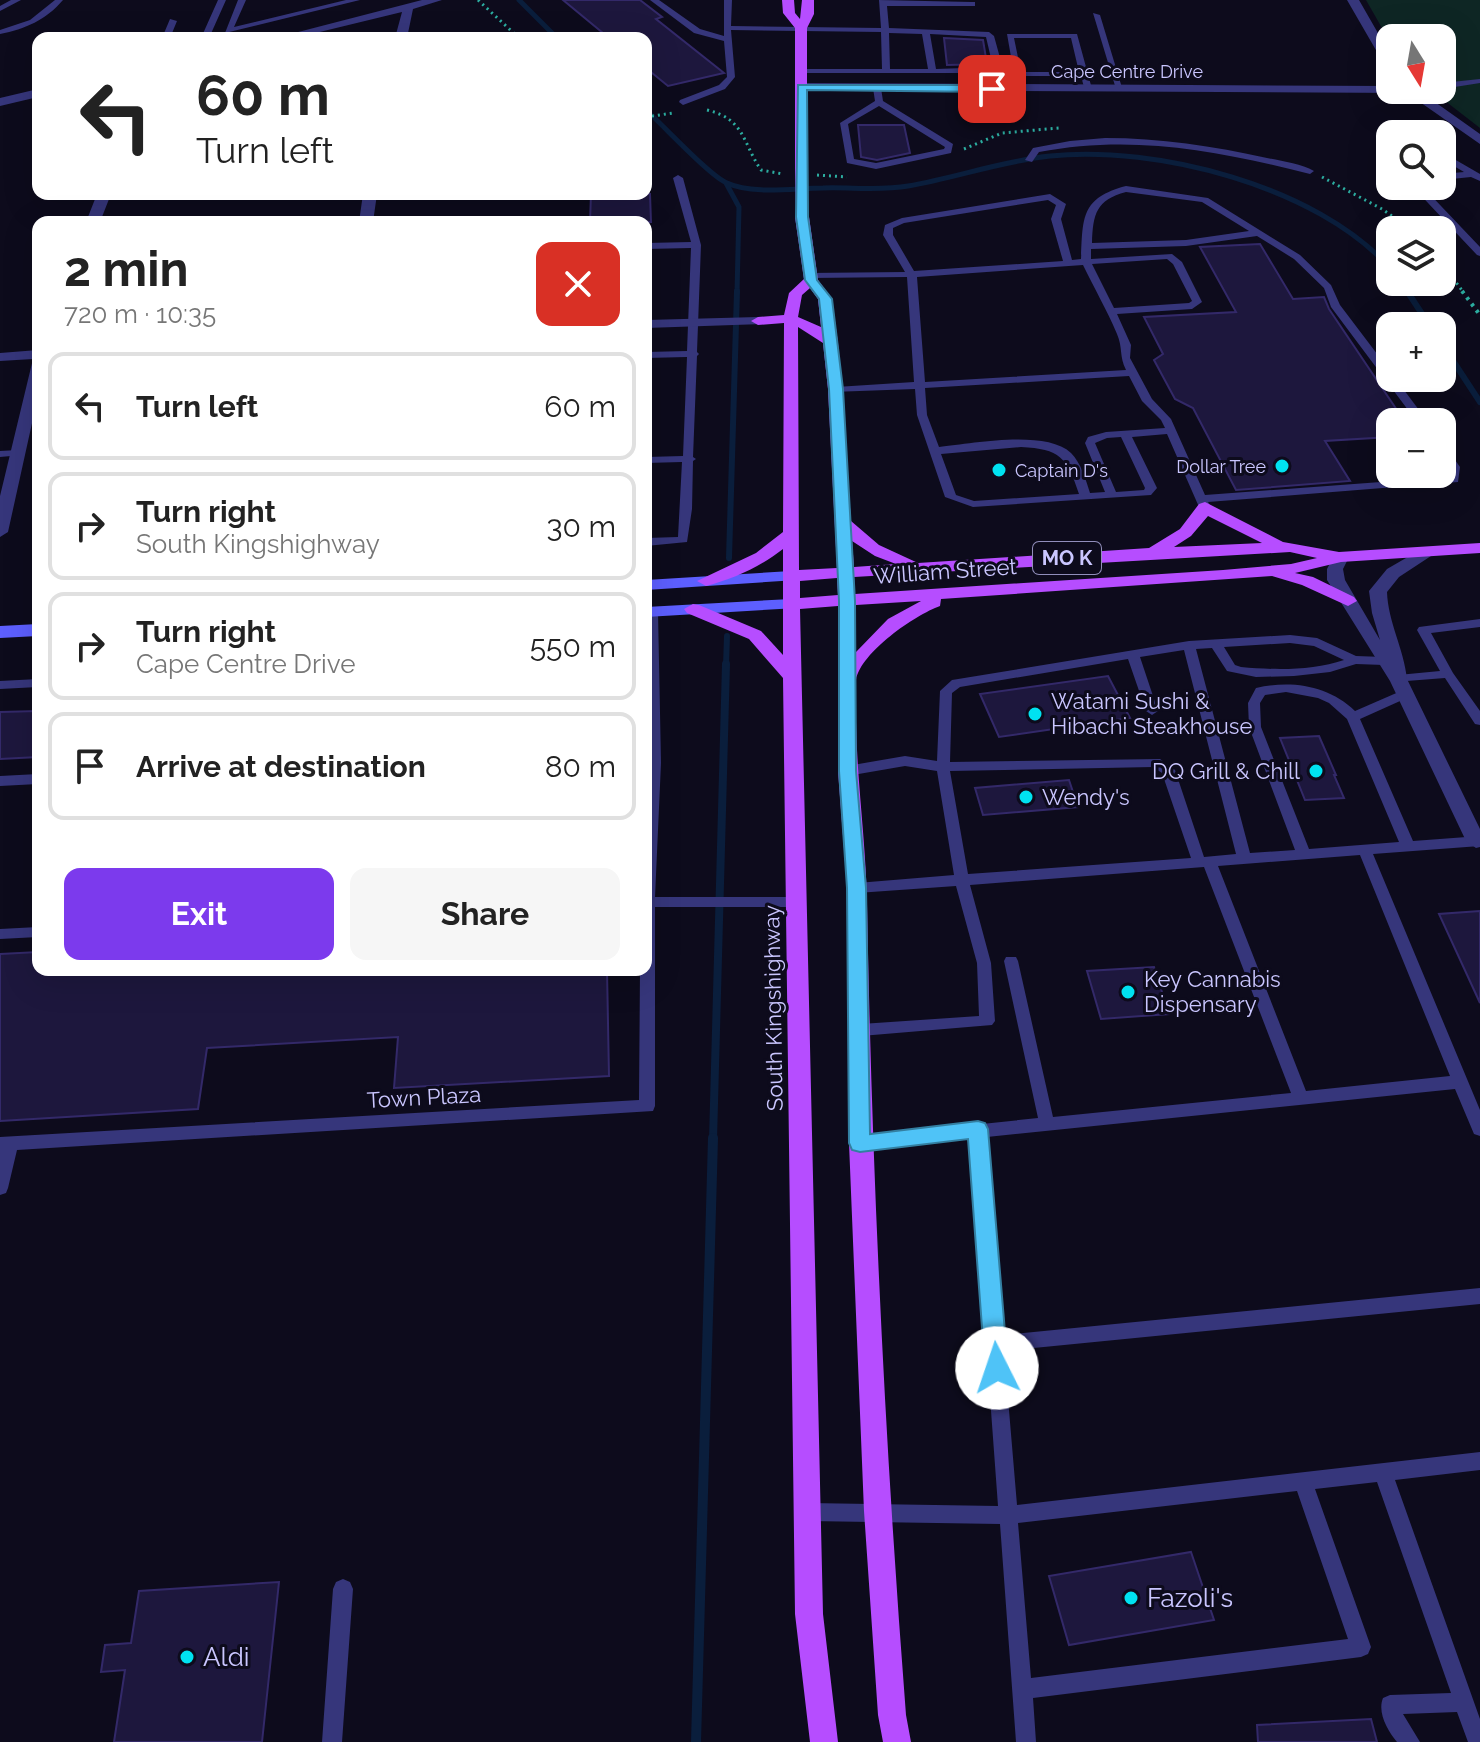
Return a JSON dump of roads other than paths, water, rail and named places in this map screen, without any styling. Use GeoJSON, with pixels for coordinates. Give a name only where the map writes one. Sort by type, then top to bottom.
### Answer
{"type":"FeatureCollection","features":[{"type":"Feature","properties":{"kind":"main road"},"geometry":{"type":"LineString","coordinates":[[788,0],[789,13],[801,28]]}},
{"type":"Feature","properties":{"kind":"main road"},"geometry":{"type":"LineString","coordinates":[[808,0],[808,14],[801,28],[802,217],[811,278],[825,299],[836,390],[847,601],[847,771],[857,888],[860,1143],[877,1511],[892,1715],[897,1742]]}},
{"type":"Feature","properties":{"kind":"main road","name":"South Kingshighway"},"geometry":{"type":"LineString","coordinates":[[811,278],[796,293],[790,329],[791,604],[809,1614],[824,1742]]}},
{"type":"Feature","properties":{"kind":"main road"},"geometry":{"type":"LineString","coordinates":[[758,321],[790,329],[814,327],[831,343]]}},
{"type":"Feature","properties":{"kind":"main road"},"geometry":{"type":"LineString","coordinates":[[758,321],[790,329]]}},
{"type":"Feature","properties":{"kind":"main road"},"geometry":{"type":"LineString","coordinates":[[1146,553],[1180,539],[1197,523],[1203,503],[1255,536],[1290,547]]}},
{"type":"Feature","properties":{"kind":"main road"},"geometry":{"type":"LineString","coordinates":[[843,522],[861,543],[884,556],[926,567]]}},
{"type":"Feature","properties":{"kind":"main road"},"geometry":{"type":"LineString","coordinates":[[706,581],[743,568],[773,551],[791,533]]}},
{"type":"Feature","properties":{"kind":"main road","name":"William Street"},"geometry":{"type":"LineString","coordinates":[[652,585],[1146,553],[1290,547],[1341,557]]}},
{"type":"Feature","properties":{"kind":"main road","name":"William Street"},"geometry":{"type":"LineString","coordinates":[[652,612],[954,595],[1291,569],[1341,557],[1480,548]]}},
{"type":"Feature","properties":{"kind":"main road"},"geometry":{"type":"LineString","coordinates":[[1264,571],[1307,581],[1348,601]]}},
{"type":"Feature","properties":{"kind":"main road"},"geometry":{"type":"LineString","coordinates":[[846,679],[868,648],[889,627],[915,608],[954,595]]}},
{"type":"Feature","properties":{"kind":"main road"},"geometry":{"type":"LineString","coordinates":[[693,609],[755,635],[793,678]]}},
{"type":"Feature","properties":{"kind":"main road"},"geometry":{"type":"LineString","coordinates":[[0,632],[32,630]]}},
{"type":"Feature","properties":{"kind":"street"},"geometry":{"type":"LineString","coordinates":[[307,32],[408,9],[433,0]]}},
{"type":"Feature","properties":{"kind":"street"},"geometry":{"type":"LineString","coordinates":[[1353,0],[1376,40]]}},
{"type":"Feature","properties":{"kind":"street"},"geometry":{"type":"LineString","coordinates":[[402,32],[408,9]]}},
{"type":"Feature","properties":{"kind":"street","name":"Cape Centre Drive"},"geometry":{"type":"LineString","coordinates":[[801,87],[1376,90]]}},
{"type":"Feature","properties":{"kind":"street"},"geometry":{"type":"LineString","coordinates":[[0,102],[32,94]]}},
{"type":"Feature","properties":{"kind":"street"},"geometry":{"type":"LineString","coordinates":[[1427,104],[1480,140]]}},
{"type":"Feature","properties":{"kind":"street"},"geometry":{"type":"LineString","coordinates":[[652,324],[758,321]]}},
{"type":"Feature","properties":{"kind":"street"},"geometry":{"type":"LineString","coordinates":[[0,357],[32,354]]}},
{"type":"Feature","properties":{"kind":"street"},"geometry":{"type":"LineString","coordinates":[[0,532],[2,511],[32,389]]}},
{"type":"Feature","properties":{"kind":"street"},"geometry":{"type":"LineString","coordinates":[[1402,686],[1394,646],[1379,614],[1378,591],[1393,573],[1425,552]]}},
{"type":"Feature","properties":{"kind":"street"},"geometry":{"type":"LineString","coordinates":[[1341,557],[1335,569],[1336,580],[1402,686],[1478,841]]}},
{"type":"Feature","properties":{"kind":"lane"},"geometry":{"type":"LineString","coordinates":[[0,9],[17,0]]}},
{"type":"Feature","properties":{"kind":"lane"},"geometry":{"type":"LineString","coordinates":[[0,32],[24,27],[46,14],[59,0]]}},
{"type":"Feature","properties":{"kind":"lane"},"geometry":{"type":"LineString","coordinates":[[208,32],[222,0]]}},
{"type":"Feature","properties":{"kind":"lane"},"geometry":{"type":"LineString","coordinates":[[226,32],[242,0]]}},
{"type":"Feature","properties":{"kind":"lane"},"geometry":{"type":"LineString","coordinates":[[236,32],[356,0]]}},
{"type":"Feature","properties":{"kind":"lane"},"geometry":{"type":"LineString","coordinates":[[654,0],[697,31],[726,39]]}},
{"type":"Feature","properties":{"kind":"lane"},"geometry":{"type":"LineString","coordinates":[[683,102],[726,83],[731,77],[726,39],[728,0]]}},
{"type":"Feature","properties":{"kind":"lane"},"geometry":{"type":"LineString","coordinates":[[886,70],[883,2],[972,4]]}},
{"type":"Feature","properties":{"kind":"lane"},"geometry":{"type":"LineString","coordinates":[[1096,15],[1120,89]]}},
{"type":"Feature","properties":{"kind":"lane"},"geometry":{"type":"LineString","coordinates":[[168,32],[173,21]]}},
{"type":"Feature","properties":{"kind":"lane"},"geometry":{"type":"LineString","coordinates":[[727,28],[986,34],[990,36],[998,65],[991,71],[801,71]]}},
{"type":"Feature","properties":{"kind":"lane"},"geometry":{"type":"LineString","coordinates":[[926,31],[932,71]]}},
{"type":"Feature","properties":{"kind":"lane"},"geometry":{"type":"LineString","coordinates":[[1020,89],[1010,36],[1074,36],[1088,89]]}},
{"type":"Feature","properties":{"kind":"lane"},"geometry":{"type":"LineString","coordinates":[[1017,74],[1084,74]]}},
{"type":"Feature","properties":{"kind":"lane"},"geometry":{"type":"LineString","coordinates":[[1456,84],[1480,81]]}},
{"type":"Feature","properties":{"kind":"lane"},"geometry":{"type":"LineString","coordinates":[[877,88],[879,102]]}},
{"type":"Feature","properties":{"kind":"lane"},"geometry":{"type":"LineString","coordinates":[[879,102],[950,146],[948,151],[914,161],[876,166],[850,161],[844,123],[879,102]]}},
{"type":"Feature","properties":{"kind":"lane"},"geometry":{"type":"LineString","coordinates":[[1029,160],[1036,150],[1057,145],[1140,141],[1223,150],[1310,171]]}},
{"type":"Feature","properties":{"kind":"lane"},"geometry":{"type":"LineString","coordinates":[[1456,164],[1476,176]]}},
{"type":"Feature","properties":{"kind":"lane"},"geometry":{"type":"LineString","coordinates":[[1456,177],[1476,176]]}},
{"type":"Feature","properties":{"kind":"lane"},"geometry":{"type":"LineString","coordinates":[[652,542],[683,540],[690,459],[696,245],[678,178]]}},
{"type":"Feature","properties":{"kind":"lane"},"geometry":{"type":"LineString","coordinates":[[1376,487],[1203,503],[1166,419],[1147,401],[1132,373],[1125,358],[1126,345],[1086,261],[1088,221],[1094,207],[1107,194],[1126,189],[1205,200],[1283,246],[1328,287],[1335,305],[1412,408]]}},
{"type":"Feature","properties":{"kind":"lane"},"geometry":{"type":"LineString","coordinates":[[1068,263],[1056,219],[1061,204],[1055,198],[1045,197],[890,224],[888,235],[912,274],[922,415],[947,491],[966,504],[1141,494],[1151,490],[1125,434]]}},
{"type":"Feature","properties":{"kind":"lane"},"geometry":{"type":"LineString","coordinates":[[1430,200],[1480,253]]}},
{"type":"Feature","properties":{"kind":"lane"},"geometry":{"type":"LineString","coordinates":[[1086,246],[1186,243],[1259,233]]}},
{"type":"Feature","properties":{"kind":"lane"},"geometry":{"type":"LineString","coordinates":[[652,246],[696,245]]}},
{"type":"Feature","properties":{"kind":"lane"},"geometry":{"type":"LineString","coordinates":[[811,278],[1169,256],[1177,262],[1197,302],[1192,306],[1110,311]]}},
{"type":"Feature","properties":{"kind":"lane"},"geometry":{"type":"LineString","coordinates":[[652,355],[694,354]]}},
{"type":"Feature","properties":{"kind":"lane"},"geometry":{"type":"LineString","coordinates":[[836,390],[1132,373]]}},
{"type":"Feature","properties":{"kind":"lane"},"geometry":{"type":"LineString","coordinates":[[1112,496],[1090,443],[1098,437],[1171,431]]}},
{"type":"Feature","properties":{"kind":"lane"},"geometry":{"type":"LineString","coordinates":[[934,451],[1047,445],[1071,459],[1086,498]]}},
{"type":"Feature","properties":{"kind":"lane"},"geometry":{"type":"LineString","coordinates":[[0,454],[18,453]]}},
{"type":"Feature","properties":{"kind":"lane"},"geometry":{"type":"LineString","coordinates":[[652,460],[690,459]]}},
{"type":"Feature","properties":{"kind":"lane"},"geometry":{"type":"LineString","coordinates":[[1480,623],[1423,630],[1480,721]]}},
{"type":"Feature","properties":{"kind":"lane"},"geometry":{"type":"LineString","coordinates":[[861,1030],[987,1021],[984,963],[962,880],[943,767],[946,691],[956,683],[1215,643],[1307,639],[1354,660],[1384,661]]}},
{"type":"Feature","properties":{"kind":"lane"},"geometry":{"type":"LineString","coordinates":[[1215,643],[1231,668],[1245,672],[1330,669],[1354,660]]}},
{"type":"Feature","properties":{"kind":"lane"},"geometry":{"type":"LineString","coordinates":[[1189,645],[1244,858]]}},
{"type":"Feature","properties":{"kind":"lane"},"geometry":{"type":"LineString","coordinates":[[1133,656],[1152,711]]}},
{"type":"Feature","properties":{"kind":"lane"},"geometry":{"type":"LineString","coordinates":[[1353,717],[1402,686],[1448,674]]}},
{"type":"Feature","properties":{"kind":"lane"},"geometry":{"type":"LineString","coordinates":[[0,685],[32,683]]}},
{"type":"Feature","properties":{"kind":"lane"},"geometry":{"type":"LineString","coordinates":[[1304,854],[1255,727],[1254,703],[1260,691],[1297,688],[1325,693],[1342,704],[1353,717],[1408,846]]}},
{"type":"Feature","properties":{"kind":"lane"},"geometry":{"type":"LineString","coordinates":[[847,771],[905,761],[943,767],[1155,762],[1168,770],[1186,823],[1301,1098]]}},
{"type":"Feature","properties":{"kind":"lane"},"geometry":{"type":"LineString","coordinates":[[0,781],[32,779]]}},
{"type":"Feature","properties":{"kind":"lane"},"geometry":{"type":"LineString","coordinates":[[857,888],[1478,841]]}},
{"type":"Feature","properties":{"kind":"lane"},"geometry":{"type":"LineString","coordinates":[[1364,849],[1480,1129]]}},
{"type":"Feature","properties":{"kind":"lane"},"geometry":{"type":"LineString","coordinates":[[652,902],[797,902]]}},
{"type":"Feature","properties":{"kind":"lane"},"geometry":{"type":"LineString","coordinates":[[0,934],[32,932]]}},
{"type":"Feature","properties":{"kind":"lane"},"geometry":{"type":"LineString","coordinates":[[1011,961],[1047,1123]]}},
{"type":"Feature","properties":{"kind":"lane","name":"Town Plaza"},"geometry":{"type":"LineString","coordinates":[[5,1144],[647,1106],[647,976]]}},
{"type":"Feature","properties":{"kind":"lane"},"geometry":{"type":"LineString","coordinates":[[860,1143],[1458,1082]]}},
{"type":"Feature","properties":{"kind":"lane"},"geometry":{"type":"LineString","coordinates":[[978,1129],[1026,1742]]}},
{"type":"Feature","properties":{"kind":"lane"},"geometry":{"type":"LineString","coordinates":[[0,1188],[5,1144]]}},
{"type":"Feature","properties":{"kind":"lane"},"geometry":{"type":"LineString","coordinates":[[995,1344],[1480,1296]]}},
{"type":"Feature","properties":{"kind":"lane"},"geometry":{"type":"LineString","coordinates":[[808,1512],[1008,1515],[1480,1461]]}},
{"type":"Feature","properties":{"kind":"lane"},"geometry":{"type":"LineString","coordinates":[[1383,1472],[1478,1742]]}},
{"type":"Feature","properties":{"kind":"lane"},"geometry":{"type":"LineString","coordinates":[[1022,1689],[1361,1647],[1303,1482]]}},
{"type":"Feature","properties":{"kind":"lane"},"geometry":{"type":"LineString","coordinates":[[332,1742],[343,1589]]}},
{"type":"Feature","properties":{"kind":"lane"},"geometry":{"type":"LineString","coordinates":[[1410,1742],[1393,1733],[1390,1705],[1463,1702]]}},
{"type":"Feature","properties":{"kind":"waterway"},"geometry":{"type":"LineString","coordinates":[[519,0],[551,32]]}},
{"type":"Feature","properties":{"kind":"waterway"},"geometry":{"type":"LineString","coordinates":[[652,116],[698,161],[719,178],[737,187],[774,190],[876,189],[926,183],[1050,156],[1092,154],[1138,157],[1232,177],[1278,194],[1321,214],[1359,239],[1376,255]]}},
{"type":"Feature","properties":{"kind":"waterway"},"geometry":{"type":"LineString","coordinates":[[726,183],[739,207],[737,293]]}},
{"type":"Feature","properties":{"kind":"waterway"},"geometry":{"type":"LineString","coordinates":[[729,558],[737,291]]}},
{"type":"Feature","properties":{"kind":"waterway"},"geometry":{"type":"LineString","coordinates":[[1410,296],[1421,312]]}},
{"type":"Feature","properties":{"kind":"waterway"},"geometry":{"type":"LineString","coordinates":[[1456,365],[1480,402]]}},
{"type":"Feature","properties":{"kind":"waterway"},"geometry":{"type":"LineString","coordinates":[[726,666],[727,636]]}},
{"type":"Feature","properties":{"kind":"waterway"},"geometry":{"type":"LineString","coordinates":[[713,1140],[726,664]]}},
{"type":"Feature","properties":{"kind":"waterway"},"geometry":{"type":"LineString","coordinates":[[696,1742],[713,1138]]}},
{"type":"Feature","properties":{"kind":"place","name":"Dollar Tree"},"geometry":{"type":"Point","coordinates":[1282,466]}},
{"type":"Feature","properties":{"kind":"place","name":"Captain D's"},"geometry":{"type":"Point","coordinates":[999,470]}},
{"type":"Feature","properties":{"kind":"place","name":"Watami Sushi & Hibachi Steakhouse"},"geometry":{"type":"Point","coordinates":[1035,714]}},
{"type":"Feature","properties":{"kind":"place","name":"DQ Grill & Chill"},"geometry":{"type":"Point","coordinates":[1316,771]}},
{"type":"Feature","properties":{"kind":"place","name":"Wendy's"},"geometry":{"type":"Point","coordinates":[1026,797]}},
{"type":"Feature","properties":{"kind":"place","name":"Key Cannabis Dispensary"},"geometry":{"type":"Point","coordinates":[1128,992]}},
{"type":"Feature","properties":{"kind":"place","name":"Fazoli's"},"geometry":{"type":"Point","coordinates":[1131,1598]}},
{"type":"Feature","properties":{"kind":"place","name":"Aldi"},"geometry":{"type":"Point","coordinates":[187,1657]}}]}
